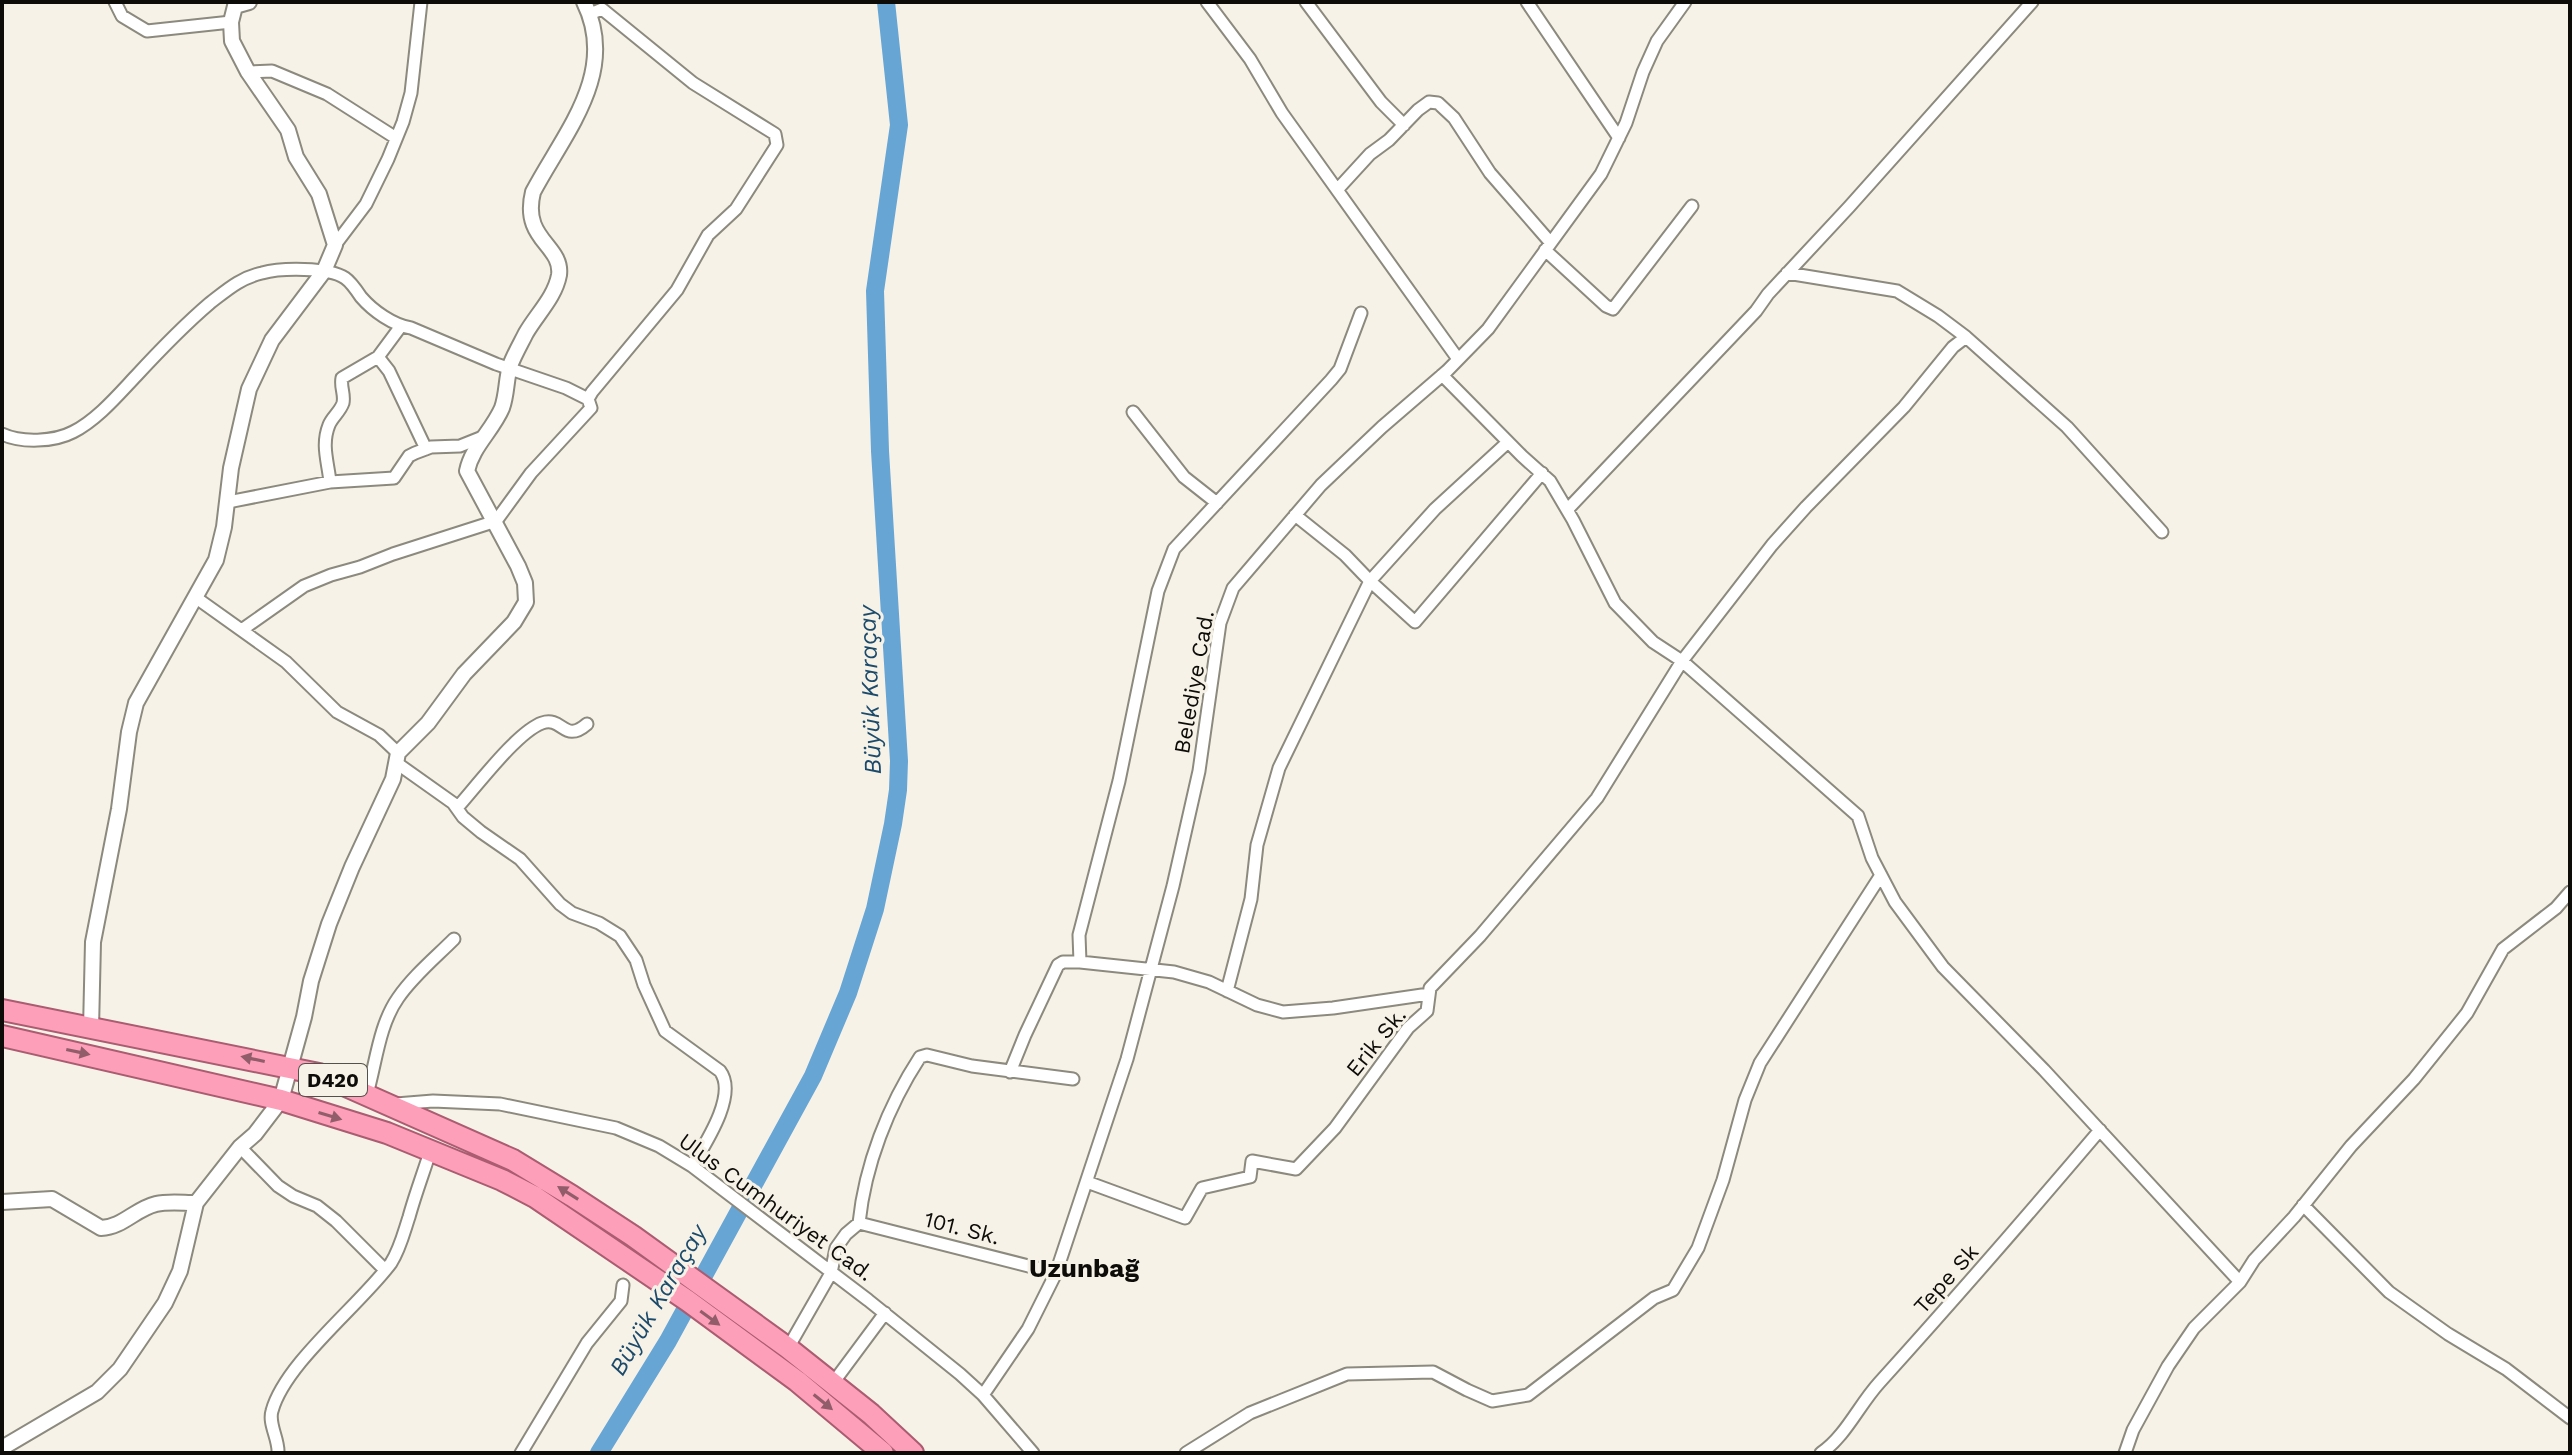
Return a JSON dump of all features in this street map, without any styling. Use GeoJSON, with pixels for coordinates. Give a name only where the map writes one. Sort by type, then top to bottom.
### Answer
{"type":"FeatureCollection","features":[{"type":"Feature","properties":{"kind":"highway","name":"D420"},"geometry":{"type":"LineString","coordinates":[[2,1010],[319,1074],[513,1160],[633,1236],[788,1348],[871,1414],[913,1453]]}},
{"type":"Feature","properties":{"kind":"highway","name":"D420"},"geometry":{"type":"LineString","coordinates":[[2,1036],[281,1100],[387,1133],[502,1180],[535,1197],[624,1256],[761,1354],[883,1453]]}},
{"type":"Feature","properties":{"kind":"street"},"geometry":{"type":"LineString","coordinates":[[115,2],[122,16],[147,31],[231,22]]}},
{"type":"Feature","properties":{"kind":"street"},"geometry":{"type":"LineString","coordinates":[[249,2],[235,6],[231,22],[232,41],[248,72],[288,130],[296,157],[319,194],[335,245]]}},
{"type":"Feature","properties":{"kind":"street"},"geometry":{"type":"LineString","coordinates":[[91,1029],[93,942],[136,703],[216,560],[228,502],[231,468],[249,389],[272,340],[324,271],[335,245],[366,204],[396,138],[411,93],[421,2]]}},
{"type":"Feature","properties":{"kind":"street"},"geometry":{"type":"LineString","coordinates":[[1207,2],[1250,59],[1282,113],[1458,359]]}},
{"type":"Feature","properties":{"kind":"street"},"geometry":{"type":"LineString","coordinates":[[1306,2],[1381,102],[1404,125]]}},
{"type":"Feature","properties":{"kind":"street"},"geometry":{"type":"LineString","coordinates":[[1527,2],[1619,138]]}},
{"type":"Feature","properties":{"kind":"street","name":"Belediye Cad."},"geometry":{"type":"LineString","coordinates":[[983,1395],[1028,1329],[1056,1273],[1127,1059],[1173,886],[1199,771],[1220,623],[1233,588],[1321,485],[1488,329],[1601,174],[1619,138],[1657,41],[1685,2]]}},
{"type":"Feature","properties":{"kind":"street"},"geometry":{"type":"LineString","coordinates":[[1567,510],[1756,311],[2032,2]]}},
{"type":"Feature","properties":{"kind":"street"},"geometry":{"type":"LineString","coordinates":[[2,1448],[97,1392],[120,1369],[165,1303],[180,1271],[196,1203],[281,1100],[329,924],[393,779],[398,758],[464,674],[514,622],[526,602],[525,583],[496,521],[467,471],[474,451],[493,428],[503,404],[510,368],[527,331],[555,290],[560,271],[555,256],[533,226],[529,208],[533,192],[588,93],[595,58],[596,7]]}},
{"type":"Feature","properties":{"kind":"street"},"geometry":{"type":"LineString","coordinates":[[588,399],[677,290],[708,235],[736,209],[777,145],[775,134],[693,83],[596,7]]}},
{"type":"Feature","properties":{"kind":"street"},"geometry":{"type":"LineString","coordinates":[[248,72],[272,71],[327,94],[396,138]]}},
{"type":"Feature","properties":{"kind":"street"},"geometry":{"type":"LineString","coordinates":[[1337,190],[1370,154],[1389,140],[1418,110],[1429,102],[1438,103],[1445,108],[1490,173],[1547,246],[1606,306],[1613,309],[1692,206]]}},
{"type":"Feature","properties":{"kind":"street"},"geometry":{"type":"LineString","coordinates":[[2,434],[31,439],[63,437],[76,431],[118,396],[184,325],[237,281],[263,272],[324,271],[345,278],[371,307],[401,326],[588,399],[591,408],[586,415],[531,473],[496,521],[304,586],[243,629]]}},
{"type":"Feature","properties":{"kind":"street"},"geometry":{"type":"LineString","coordinates":[[1787,273],[1897,291],[1938,316],[2067,427],[2162,532]]}},
{"type":"Feature","properties":{"kind":"street"},"geometry":{"type":"LineString","coordinates":[[1080,962],[1079,935],[1119,781],[1158,591],[1174,549],[1340,369],[1361,313]]}},
{"type":"Feature","properties":{"kind":"street"},"geometry":{"type":"LineString","coordinates":[[330,482],[324,445],[331,420],[342,405],[342,378],[378,357],[401,326]]}},
{"type":"Feature","properties":{"kind":"street","name":"Erik Sk."},"geometry":{"type":"LineString","coordinates":[[1087,1182],[1185,1218],[1202,1188],[1250,1177],[1252,1161],[1296,1169],[1335,1128],[1408,1028],[1427,1011],[1430,988],[1480,936],[1597,798],[1682,661],[1772,545],[1904,407],[1953,347],[1966,337]]}},
{"type":"Feature","properties":{"kind":"street"},"geometry":{"type":"LineString","coordinates":[[378,357],[389,371],[426,449]]}},
{"type":"Feature","properties":{"kind":"street"},"geometry":{"type":"LineString","coordinates":[[1442,375],[1550,481],[1615,603],[1653,642],[1682,661],[1858,816],[1872,858],[1895,902],[1943,967],[2100,1130],[2240,1282]]}},
{"type":"Feature","properties":{"kind":"street"},"geometry":{"type":"LineString","coordinates":[[1133,412],[1184,477],[1217,503]]}},
{"type":"Feature","properties":{"kind":"street"},"geometry":{"type":"LineString","coordinates":[[228,502],[330,482],[394,478],[409,456],[426,449],[460,446],[486,436]]}},
{"type":"Feature","properties":{"kind":"street"},"geometry":{"type":"LineString","coordinates":[[1227,991],[1251,899],[1257,845],[1279,768],[1370,581],[1435,509],[1508,442]]}},
{"type":"Feature","properties":{"kind":"street"},"geometry":{"type":"LineString","coordinates":[[1295,515],[1345,555],[1415,622],[1542,473]]}},
{"type":"Feature","properties":{"kind":"street"},"geometry":{"type":"LineString","coordinates":[[195,597],[243,629],[303,677],[337,712],[379,735],[398,758],[457,808],[463,817],[520,859],[560,904],[620,936],[636,960],[665,1031],[724,1077],[723,1104],[692,1166]]}},
{"type":"Feature","properties":{"kind":"street"},"geometry":{"type":"LineString","coordinates":[[457,808],[529,731],[549,722],[558,724],[566,732],[575,732],[587,724]]}},
{"type":"Feature","properties":{"kind":"street"},"geometry":{"type":"LineString","coordinates":[[1186,1453],[1250,1413],[1347,1374],[1433,1372],[1492,1401],[1528,1395],[1654,1298],[1673,1290],[1698,1248],[1723,1180],[1745,1100],[1760,1063],[1881,875]]}},
{"type":"Feature","properties":{"kind":"street"},"geometry":{"type":"LineString","coordinates":[[2125,1453],[2133,1430],[2168,1366],[2194,1328],[2240,1282],[2254,1260],[2351,1146],[2414,1079],[2467,1013],[2503,949],[2556,908],[2570,892]]}},
{"type":"Feature","properties":{"kind":"street"},"geometry":{"type":"LineString","coordinates":[[367,1094],[389,1013],[406,988],[454,939]]}},
{"type":"Feature","properties":{"kind":"street"},"geometry":{"type":"LineString","coordinates":[[1010,1072],[1058,965],[1063,962],[1174,972],[1209,982],[1257,1005],[1283,1012],[1429,994]]}},
{"type":"Feature","properties":{"kind":"street"},"geometry":{"type":"LineString","coordinates":[[788,1348],[831,1273],[836,1248],[859,1223],[862,1190],[878,1142],[920,1057],[927,1055],[949,1062],[1073,1079]]}},
{"type":"Feature","properties":{"kind":"street","name":"Ulus Cumhuriyet Cad."},"geometry":{"type":"LineString","coordinates":[[392,1105],[433,1101],[488,1102],[589,1122],[650,1141],[692,1166],[885,1313],[983,1395],[1033,1453]]}},
{"type":"Feature","properties":{"kind":"street","name":"Tepe Sk"},"geometry":{"type":"LineString","coordinates":[[1821,1453],[1833,1445],[1864,1400],[1979,1273],[2100,1130]]}},
{"type":"Feature","properties":{"kind":"street"},"geometry":{"type":"LineString","coordinates":[[240,1147],[278,1186],[317,1206],[336,1221],[385,1270]]}},
{"type":"Feature","properties":{"kind":"street"},"geometry":{"type":"LineString","coordinates":[[278,1453],[271,1414],[282,1391],[325,1334],[385,1270],[397,1252],[430,1152]]}},
{"type":"Feature","properties":{"kind":"street"},"geometry":{"type":"LineString","coordinates":[[2,1202],[52,1199],[101,1228],[111,1228],[155,1204],[196,1203]]}},
{"type":"Feature","properties":{"kind":"street"},"geometry":{"type":"LineString","coordinates":[[2303,1205],[2389,1292],[2448,1334],[2506,1369],[2570,1418]]}},
{"type":"Feature","properties":{"kind":"street","name":"101. Sk."},"geometry":{"type":"LineString","coordinates":[[859,1223],[1056,1273]]}},
{"type":"Feature","properties":{"kind":"street"},"geometry":{"type":"LineString","coordinates":[[521,1453],[587,1343],[621,1301],[623,1285]]}},
{"type":"Feature","properties":{"kind":"street"},"geometry":{"type":"LineString","coordinates":[[833,1383],[885,1313]]}},
{"type":"Feature","properties":{"kind":"waterway","name":"Büyük Karaçay"},"geometry":{"type":"LineString","coordinates":[[599,1453],[668,1341],[813,1076],[848,993],[875,909],[893,824],[899,761],[880,451],[875,291],[899,125],[886,2]]}},
{"type":"Feature","properties":{"kind":"district","name":"Uzunbağ"},"geometry":{"type":"Point","coordinates":[1084,1268]}}]}
